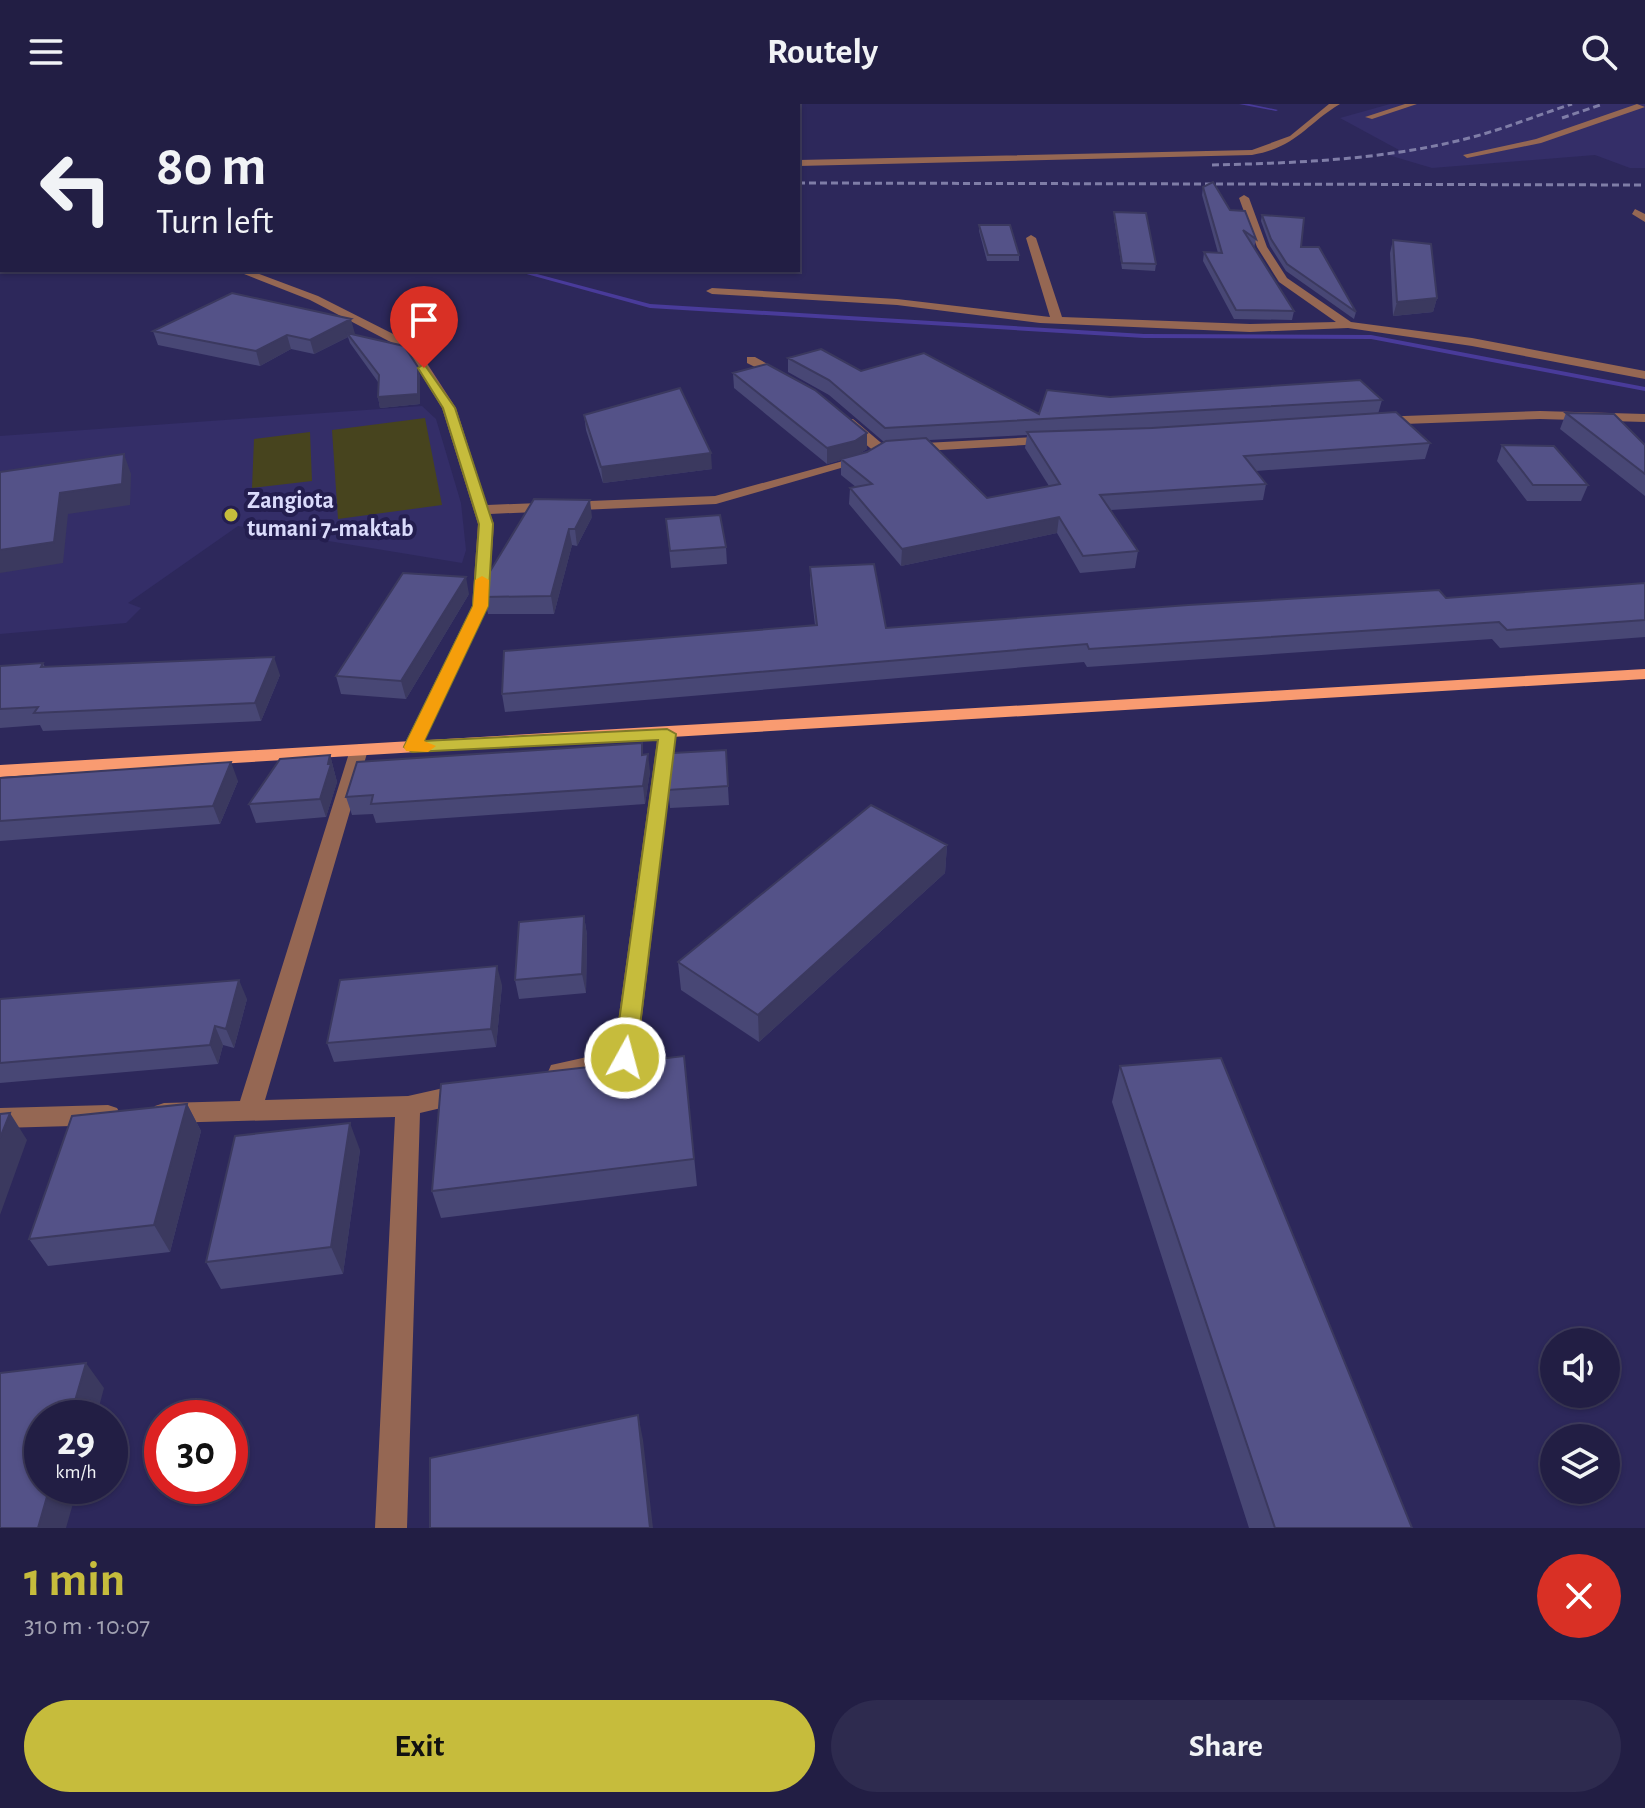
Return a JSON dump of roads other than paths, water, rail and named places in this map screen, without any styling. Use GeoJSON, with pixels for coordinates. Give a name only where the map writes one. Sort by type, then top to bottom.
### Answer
{"type":"FeatureCollection","features":[{"type":"Feature","properties":{"kind":"main road"},"geometry":{"type":"LineString","coordinates":[[0,771],[1645,674]]}},
{"type":"Feature","properties":{"kind":"street"},"geometry":{"type":"LineString","coordinates":[[800,163],[1178,156],[1269,150],[1296,137],[1314,114],[1336,104]]}},
{"type":"Feature","properties":{"kind":"street"},"geometry":{"type":"LineString","coordinates":[[1369,117],[1413,104]]}},
{"type":"Feature","properties":{"kind":"street"},"geometry":{"type":"LineString","coordinates":[[1467,155],[1538,141],[1645,104]]}},
{"type":"Feature","properties":{"kind":"street"},"geometry":{"type":"LineString","coordinates":[[1244,198],[1262,247],[1283,280],[1348,325]]}},
{"type":"Feature","properties":{"kind":"street"},"geometry":{"type":"LineString","coordinates":[[1635,212],[1645,219]]}},
{"type":"Feature","properties":{"kind":"street"},"geometry":{"type":"LineString","coordinates":[[1031,238],[1057,320]]}},
{"type":"Feature","properties":{"kind":"street"},"geometry":{"type":"LineString","coordinates":[[244,272],[314,298],[411,348],[449,408],[486,524],[480,606],[412,747]]}},
{"type":"Feature","properties":{"kind":"street"},"geometry":{"type":"LineString","coordinates":[[712,291],[897,302],[1057,320],[1250,328],[1348,325],[1472,342],[1645,375]]}},
{"type":"Feature","properties":{"kind":"street"},"geometry":{"type":"LineString","coordinates":[[751,360],[800,387]]}},
{"type":"Feature","properties":{"kind":"street"},"geometry":{"type":"LineString","coordinates":[[834,410],[881,450]]}},
{"type":"Feature","properties":{"kind":"street"},"geometry":{"type":"LineString","coordinates":[[1360,422],[1540,415],[1645,418]]}},
{"type":"Feature","properties":{"kind":"street"},"geometry":{"type":"LineString","coordinates":[[480,510],[716,500],[861,462],[881,450],[1070,439]]}},
{"type":"Feature","properties":{"kind":"street"},"geometry":{"type":"LineString","coordinates":[[532,1079],[625,1058],[667,734]]}},
{"type":"Feature","properties":{"kind":"street"},"geometry":{"type":"LineString","coordinates":[[250,1110],[359,750]]}},
{"type":"Feature","properties":{"kind":"street"},"geometry":{"type":"LineString","coordinates":[[0,1118],[408,1106],[486,1089]]}},
{"type":"Feature","properties":{"kind":"street"},"geometry":{"type":"LineString","coordinates":[[391,1528],[408,1106]]}},
{"type":"Feature","properties":{"kind":"waterway"},"geometry":{"type":"LineString","coordinates":[[1241,104],[1276,110]]}},
{"type":"Feature","properties":{"kind":"waterway"},"geometry":{"type":"LineString","coordinates":[[522,272],[650,306],[1144,336],[1371,337],[1645,389]]}},
{"type":"Feature","properties":{"kind":"railway"},"geometry":{"type":"LineString","coordinates":[[1212,165],[1369,156],[1430,147],[1503,128],[1572,104]]}},
{"type":"Feature","properties":{"kind":"railway"},"geometry":{"type":"LineString","coordinates":[[1562,118],[1603,104]]}},
{"type":"Feature","properties":{"kind":"railway"},"geometry":{"type":"LineString","coordinates":[[800,183],[1645,185]]}},
{"type":"Feature","properties":{"kind":"place","name":"Zangiota tumani 7-maktab"},"geometry":{"type":"Point","coordinates":[231,515]}}]}
